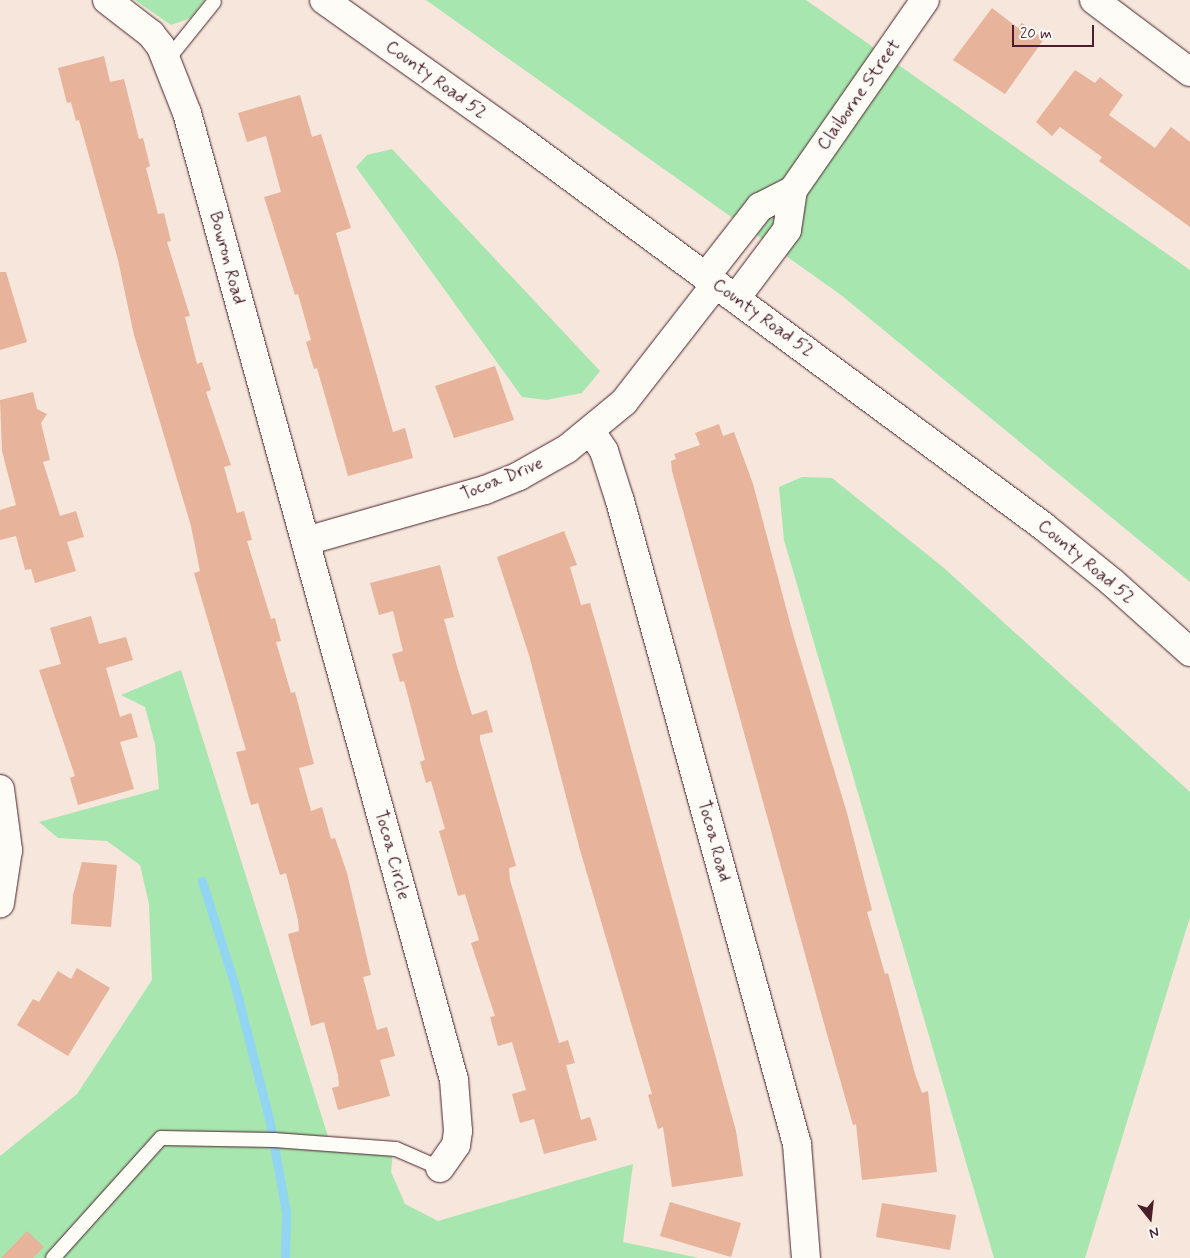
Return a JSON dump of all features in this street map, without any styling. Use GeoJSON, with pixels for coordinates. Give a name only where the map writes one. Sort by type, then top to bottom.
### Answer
{"type":"FeatureCollection","features":[{"type":"Feature","properties":{"kind":"street","name":"Bowron Road"},"geometry":{"type":"LineString","coordinates":[[106,0],[151,34],[168,59],[186,112],[306,541]]}},
{"type":"Feature","properties":{"kind":"street","name":"County Road 52"},"geometry":{"type":"LineString","coordinates":[[324,0],[719,286],[1043,526],[1112,582],[1190,652]]}},
{"type":"Feature","properties":{"kind":"street","name":"Claiborne Street"},"geometry":{"type":"LineString","coordinates":[[719,286],[787,230],[793,190],[925,0]]}},
{"type":"Feature","properties":{"kind":"street"},"geometry":{"type":"LineString","coordinates":[[1094,0],[1190,72]]}},
{"type":"Feature","properties":{"kind":"street","name":"Claiborne Street"},"geometry":{"type":"LineString","coordinates":[[719,286],[760,207],[793,190]]}},
{"type":"Feature","properties":{"kind":"street","name":"Tocoa Drive"},"geometry":{"type":"LineString","coordinates":[[306,541],[485,490],[542,464],[591,431],[634,390],[719,286]]}},
{"type":"Feature","properties":{"kind":"street","name":"Tocoa Road"},"geometry":{"type":"LineString","coordinates":[[591,431],[604,451],[620,501],[797,1144],[806,1258]]}},
{"type":"Feature","properties":{"kind":"street","name":"Tocoa Circle"},"geometry":{"type":"LineString","coordinates":[[306,541],[454,1080],[458,1131],[456,1145],[440,1168]]}},
{"type":"Feature","properties":{"kind":"street"},"geometry":{"type":"LineString","coordinates":[[0,789],[8,850],[0,903]]}},
{"type":"Feature","properties":{"kind":"lane"},"geometry":{"type":"LineString","coordinates":[[168,59],[214,2]]}},
{"type":"Feature","properties":{"kind":"lane"},"geometry":{"type":"LineString","coordinates":[[53,1258],[162,1138],[274,1140],[396,1149],[440,1168]]}},
{"type":"Feature","properties":{"kind":"green space"},"geometry":{"type":"Polygon","coordinates":[[[135,0],[205,0],[191,18],[171,25],[135,0]]]}},
{"type":"Feature","properties":{"kind":"green space"},"geometry":{"type":"Polygon","coordinates":[[[426,0],[806,0],[1190,270],[1190,582],[841,295],[426,0]]]}},
{"type":"Feature","properties":{"kind":"green space"},"geometry":{"type":"Polygon","coordinates":[[[392,149],[600,371],[582,393],[546,400],[522,397],[356,167],[367,155],[392,149]]]}},
{"type":"Feature","properties":{"kind":"green space"},"geometry":{"type":"Polygon","coordinates":[[[802,477],[832,478],[944,568],[1190,792],[1190,917],[1085,1258],[994,1258],[784,540],[779,487],[802,477]]]}},
{"type":"Feature","properties":{"kind":"green space"},"geometry":{"type":"Polygon","coordinates":[[[181,670],[331,1146],[393,1150],[391,1172],[405,1204],[438,1221],[633,1164],[623,1242],[699,1258],[0,1258],[0,1156],[77,1094],[152,980],[149,904],[140,865],[107,841],[58,838],[39,822],[159,789],[155,744],[145,707],[121,695],[181,670]]]}},
{"type":"Feature","properties":{"kind":"building"},"geometry":{"type":"Polygon","coordinates":[[[992,8],[1018,28],[1022,23],[1044,39],[1005,94],[953,60],[992,8]]]}},
{"type":"Feature","properties":{"kind":"building"},"geometry":{"type":"Polygon","coordinates":[[[104,56],[110,82],[124,79],[139,139],[143,138],[150,166],[146,168],[158,214],[164,213],[171,241],[167,242],[190,316],[185,317],[197,364],[202,362],[211,390],[206,392],[231,465],[224,467],[237,513],[244,511],[252,540],[247,541],[271,619],[275,618],[281,641],[276,642],[291,693],[295,692],[314,764],[299,768],[311,811],[322,807],[331,839],[335,838],[347,873],[371,975],[363,977],[377,1030],[387,1027],[395,1056],[380,1060],[390,1096],[338,1110],[332,1088],[339,1086],[338,1075],[324,1022],[311,1026],[288,934],[299,931],[286,873],[280,875],[258,803],[251,805],[236,752],[246,750],[194,573],[200,571],[191,526],[134,335],[118,260],[79,120],[76,121],[71,102],[67,103],[58,68],[104,56]]]}},
{"type":"Feature","properties":{"kind":"building"},"geometry":{"type":"Polygon","coordinates":[[[1075,70],[1095,83],[1100,77],[1123,95],[1109,115],[1155,148],[1171,127],[1190,142],[1190,227],[1099,161],[1102,157],[1060,127],[1052,136],[1036,122],[1075,70]]]}},
{"type":"Feature","properties":{"kind":"building"},"geometry":{"type":"Polygon","coordinates":[[[300,95],[312,137],[321,134],[351,228],[336,233],[393,432],[405,428],[413,458],[348,476],[317,368],[314,369],[306,342],[311,340],[298,294],[295,295],[264,197],[281,192],[266,136],[247,142],[238,113],[300,95]]]}},
{"type":"Feature","properties":{"kind":"building"},"geometry":{"type":"Polygon","coordinates":[[[0,272],[6,272],[27,342],[0,350],[0,272]]]}},
{"type":"Feature","properties":{"kind":"building"},"geometry":{"type":"Polygon","coordinates":[[[495,366],[514,420],[454,438],[435,386],[495,366]]]}},
{"type":"Feature","properties":{"kind":"building"},"geometry":{"type":"Polygon","coordinates":[[[33,392],[37,409],[47,414],[41,423],[50,460],[43,462],[60,516],[76,511],[84,537],[67,542],[76,571],[35,583],[31,569],[25,570],[16,536],[0,540],[0,510],[16,505],[2,451],[0,400],[33,392]]]}},
{"type":"Feature","properties":{"kind":"building"},"geometry":{"type":"Polygon","coordinates":[[[719,424],[723,436],[734,432],[753,484],[793,634],[847,813],[872,910],[867,912],[885,974],[888,973],[915,1074],[922,1093],[928,1091],[937,1172],[862,1180],[856,1124],[853,1125],[825,1027],[672,471],[671,461],[676,459],[674,454],[700,445],[695,433],[719,424]]]}},
{"type":"Feature","properties":{"kind":"building"},"geometry":{"type":"Polygon","coordinates":[[[564,531],[577,565],[570,567],[581,605],[590,603],[609,669],[736,1131],[743,1176],[672,1187],[663,1127],[658,1129],[648,1095],[652,1094],[580,850],[529,655],[497,557],[564,531]]]}},
{"type":"Feature","properties":{"kind":"building"},"geometry":{"type":"Polygon","coordinates":[[[440,565],[454,617],[444,619],[472,715],[487,710],[493,732],[480,735],[480,740],[516,866],[509,868],[510,880],[559,1043],[568,1040],[575,1063],[566,1065],[581,1120],[590,1117],[597,1140],[544,1154],[534,1119],[520,1123],[512,1094],[526,1090],[512,1042],[498,1046],[490,1017],[495,1016],[471,943],[479,940],[465,894],[458,896],[439,831],[445,829],[431,781],[426,783],[420,762],[425,760],[404,681],[400,682],[392,654],[403,651],[393,611],[379,615],[370,583],[440,565]]]}},
{"type":"Feature","properties":{"kind":"building"},"geometry":{"type":"Polygon","coordinates":[[[91,616],[99,644],[126,637],[133,660],[106,668],[120,717],[131,713],[138,737],[120,742],[134,789],[78,805],[70,778],[75,776],[39,670],[61,664],[50,628],[91,616]]]}},
{"type":"Feature","properties":{"kind":"building"},"geometry":{"type":"Polygon","coordinates":[[[82,862],[117,865],[111,927],[71,924],[73,895],[82,862]]]}},
{"type":"Feature","properties":{"kind":"building"},"geometry":{"type":"Polygon","coordinates":[[[77,968],[110,988],[68,1056],[17,1025],[33,999],[39,1002],[58,971],[71,979],[77,968]]]}},
{"type":"Feature","properties":{"kind":"building"},"geometry":{"type":"Polygon","coordinates":[[[670,1202],[741,1223],[731,1257],[660,1236],[670,1202]]]}},
{"type":"Feature","properties":{"kind":"building"},"geometry":{"type":"Polygon","coordinates":[[[882,1203],[956,1215],[950,1250],[876,1237],[882,1203]]]}},
{"type":"Feature","properties":{"kind":"building"},"geometry":{"type":"Polygon","coordinates":[[[27,1231],[44,1247],[33,1258],[1,1258],[27,1231]]]}},
{"type":"Feature","properties":{"kind":"waterway"},"geometry":{"type":"LineString","coordinates":[[202,881],[235,986],[269,1118],[286,1212],[285,1258]]}}]}
